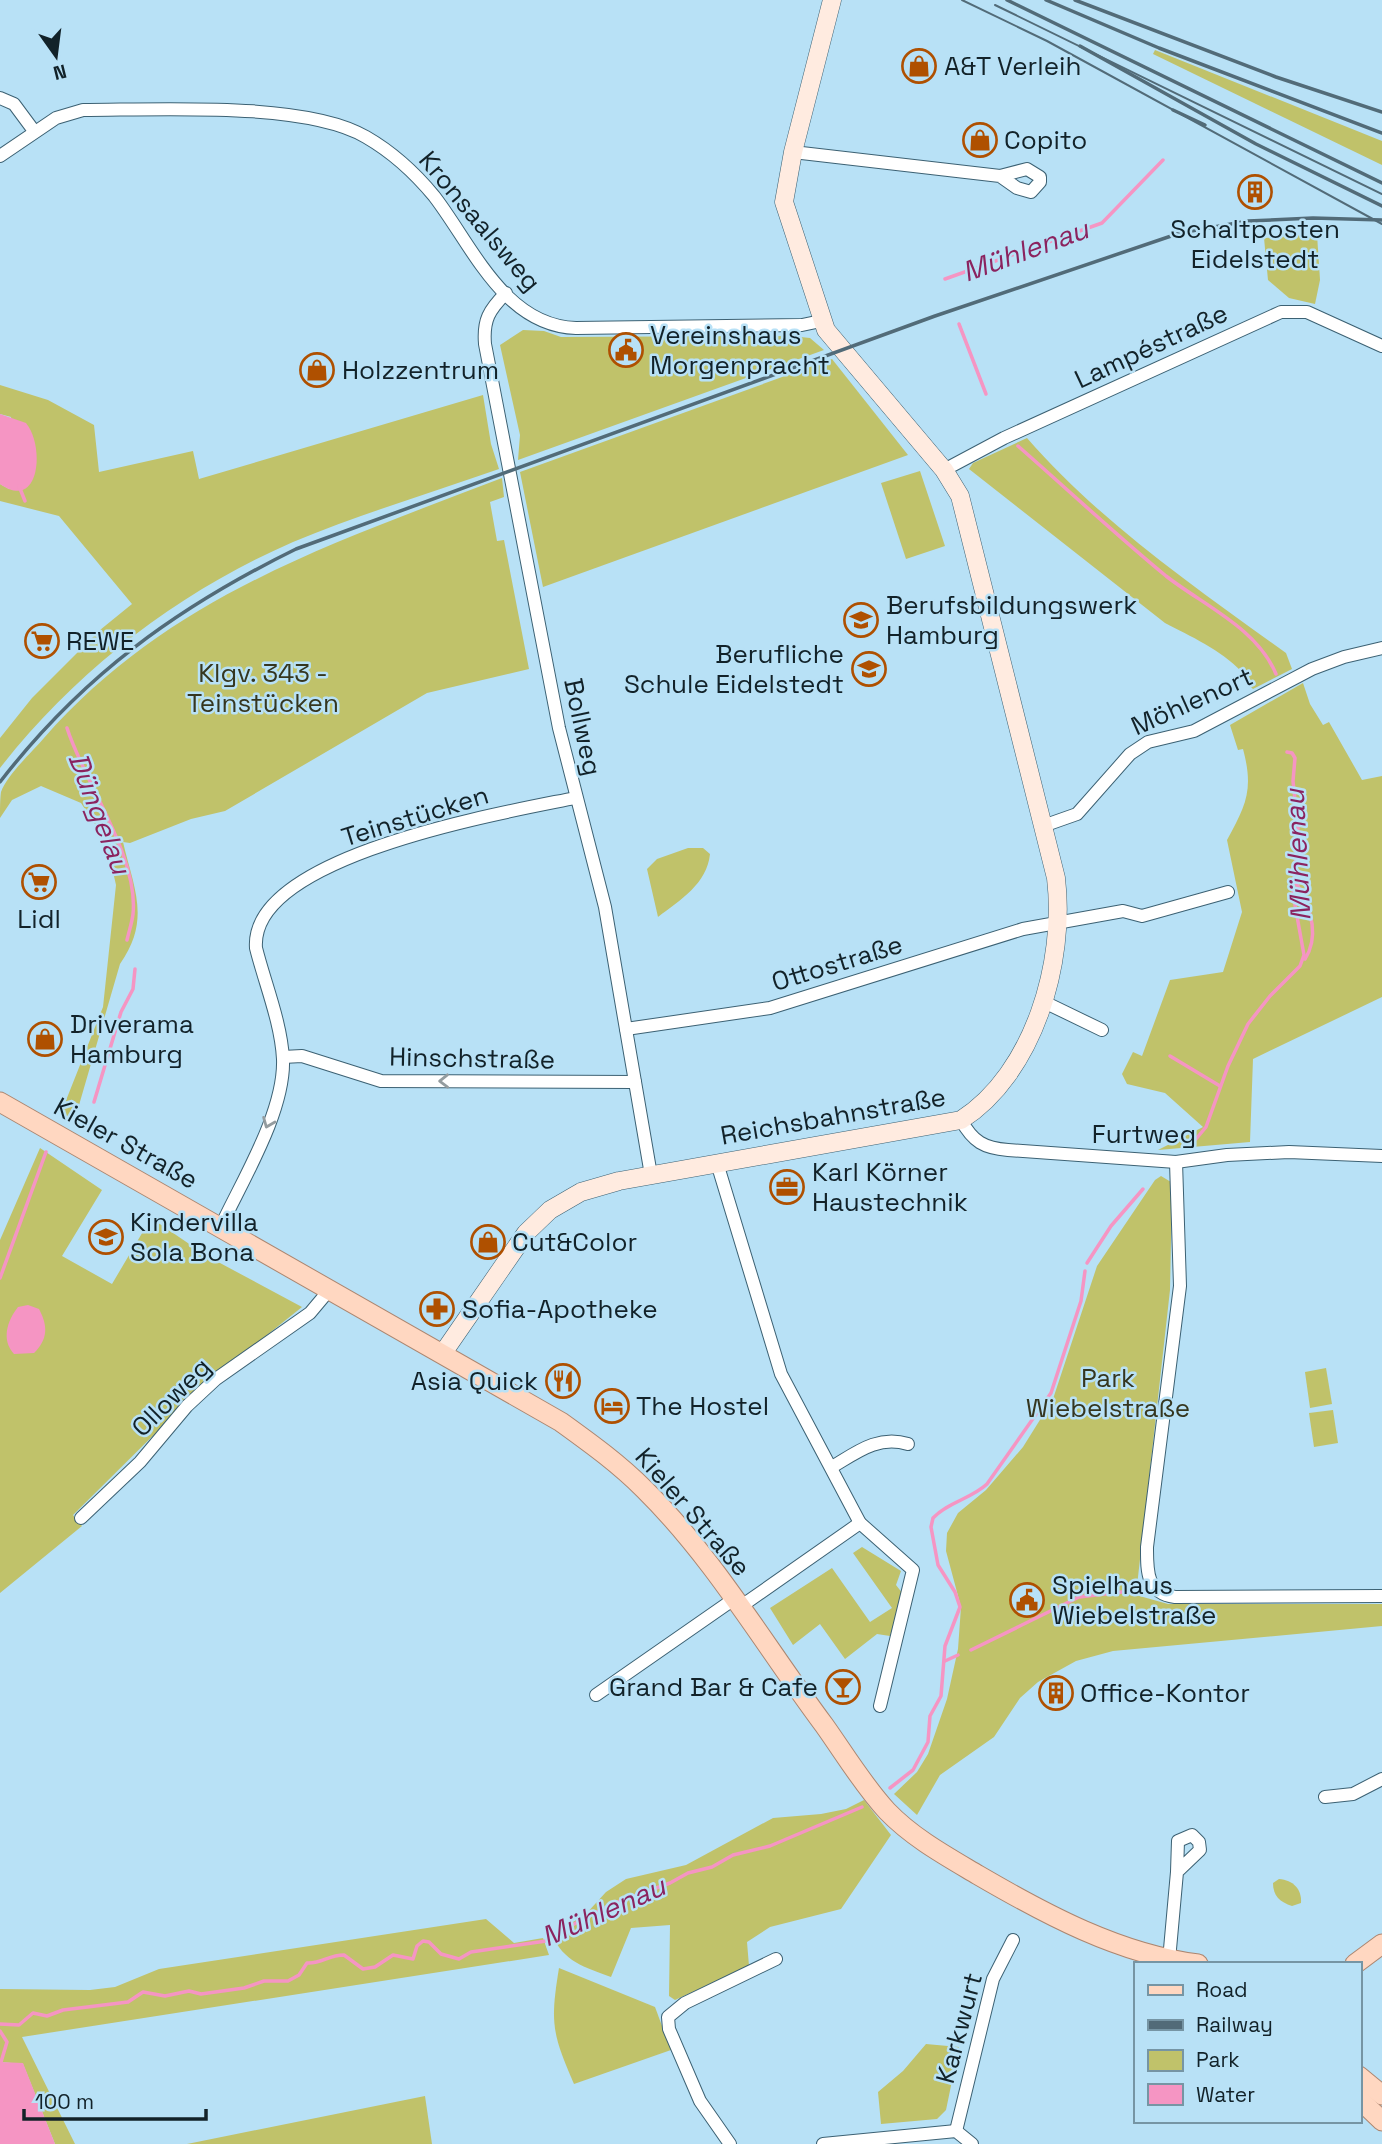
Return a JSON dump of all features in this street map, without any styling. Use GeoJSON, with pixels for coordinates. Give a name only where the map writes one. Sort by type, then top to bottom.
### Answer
{"type":"FeatureCollection","features":[{"type":"Feature","properties":{"kind":"main road","name":"Kieler Straße"},"geometry":{"type":"LineString","coordinates":[[0,1102],[443,1353],[561,1422],[609,1456],[654,1499],[737,1603],[871,1790],[903,1826],[937,1851],[1028,1905],[1080,1929],[1171,1962]]}},
{"type":"Feature","properties":{"kind":"main road"},"geometry":{"type":"LineString","coordinates":[[1358,1962],[1382,1944]]}},
{"type":"Feature","properties":{"kind":"main road"},"geometry":{"type":"LineString","coordinates":[[1361,2078],[1382,2095]]}},
{"type":"Feature","properties":{"kind":"main road"},"geometry":{"type":"LineString","coordinates":[[1361,2101],[1382,2121]]}},
{"type":"Feature","properties":{"kind":"street","name":"Reichsbahnstraße"},"geometry":{"type":"LineString","coordinates":[[443,1353],[518,1244],[550,1210],[580,1192],[650,1175],[938,1127],[961,1120],[982,1107],[1006,1081],[1025,1046],[1042,1001],[1058,923],[1056,878],[960,496],[944,470],[821,321],[784,202],[793,152],[832,0]]}},
{"type":"Feature","properties":{"kind":"street"},"geometry":{"type":"LineString","coordinates":[[0,98],[14,104],[34,131]]}},
{"type":"Feature","properties":{"kind":"street","name":"Kronsaalsweg"},"geometry":{"type":"LineString","coordinates":[[0,156],[56,118],[83,110],[263,113],[338,124],[364,135],[389,151],[420,179],[475,258],[506,293],[533,316],[568,327],[802,325],[821,321]]}},
{"type":"Feature","properties":{"kind":"street"},"geometry":{"type":"LineString","coordinates":[[793,152],[1000,176]]}},
{"type":"Feature","properties":{"kind":"street","name":"Bollweg"},"geometry":{"type":"LineString","coordinates":[[506,293],[488,312],[484,328],[485,344],[559,728],[605,907],[650,1175]]}},
{"type":"Feature","properties":{"kind":"street","name":"Lampéstraße"},"geometry":{"type":"LineString","coordinates":[[944,470],[1004,438],[1281,312],[1307,312],[1382,346]]}},
{"type":"Feature","properties":{"kind":"street","name":"Möhlenort"},"geometry":{"type":"LineString","coordinates":[[1043,826],[1077,814],[1130,754],[1148,742],[1194,731],[1312,669],[1344,657],[1382,648]]}},
{"type":"Feature","properties":{"kind":"street","name":"Teinstücken"},"geometry":{"type":"LineString","coordinates":[[283,1057],[255,936],[261,921],[297,884],[348,858],[406,837],[575,798]]}},
{"type":"Feature","properties":{"kind":"street","name":"Ottostraße"},"geometry":{"type":"LineString","coordinates":[[626,1029],[770,1008],[1023,929],[1123,911],[1142,916],[1228,892]]}},
{"type":"Feature","properties":{"kind":"street"},"geometry":{"type":"LineString","coordinates":[[1042,1001],[1102,1030]]}},
{"type":"Feature","properties":{"kind":"street","name":"Hinschstraße"},"geometry":{"type":"LineString","coordinates":[[283,1057],[302,1056],[381,1081],[635,1082]]}},
{"type":"Feature","properties":{"kind":"street"},"geometry":{"type":"LineString","coordinates":[[221,1226],[271,1116],[279,1093],[283,1057]]}},
{"type":"Feature","properties":{"kind":"street","name":"Furtweg"},"geometry":{"type":"LineString","coordinates":[[961,1120],[973,1139],[982,1146],[996,1149],[1176,1162],[1227,1154],[1289,1152],[1382,1156]]}},
{"type":"Feature","properties":{"kind":"street"},"geometry":{"type":"LineString","coordinates":[[1176,1162],[1180,1286],[1147,1547],[1147,1573],[1155,1589],[1175,1597],[1382,1596]]}},
{"type":"Feature","properties":{"kind":"street"},"geometry":{"type":"LineString","coordinates":[[717,1163],[775,1359],[860,1523],[913,1570],[880,1706]]}},
{"type":"Feature","properties":{"kind":"street","name":"Olloweg"},"geometry":{"type":"LineString","coordinates":[[81,1518],[140,1462],[187,1406],[206,1388],[310,1313],[331,1288]]}},
{"type":"Feature","properties":{"kind":"street"},"geometry":{"type":"LineString","coordinates":[[832,1467],[878,1442],[892,1439],[908,1444]]}},
{"type":"Feature","properties":{"kind":"street"},"geometry":{"type":"LineString","coordinates":[[596,1695],[860,1523]]}},
{"type":"Feature","properties":{"kind":"street"},"geometry":{"type":"LineString","coordinates":[[1325,1797],[1353,1794],[1382,1779]]}},
{"type":"Feature","properties":{"kind":"street"},"geometry":{"type":"LineString","coordinates":[[1171,1962],[1177,1872]]}},
{"type":"Feature","properties":{"kind":"street","name":"Karkwurt"},"geometry":{"type":"LineString","coordinates":[[956,2131],[993,1979],[1013,1940]]}},
{"type":"Feature","properties":{"kind":"street"},"geometry":{"type":"LineString","coordinates":[[730,2144],[701,2101],[669,2029],[668,2017],[685,2003],[776,1959]]}},
{"type":"Feature","properties":{"kind":"street"},"geometry":{"type":"LineString","coordinates":[[823,2144],[956,2131],[972,2144]]}},
{"type":"Feature","properties":{"kind":"green space"},"geometry":{"type":"Polygon","coordinates":[[[1155,50],[1382,141],[1382,165],[1153,54],[1155,50]]]}},
{"type":"Feature","properties":{"kind":"green space"},"geometry":{"type":"Polygon","coordinates":[[[1317,234],[1320,280],[1315,304],[1289,298],[1268,280],[1264,238],[1317,234]]]}},
{"type":"Feature","properties":{"kind":"green space"},"geometry":{"type":"Polygon","coordinates":[[[523,330],[544,331],[561,337],[791,336],[810,338],[824,350],[518,460],[520,435],[500,345],[523,330]]]}},
{"type":"Feature","properties":{"kind":"green space"},"geometry":{"type":"Polygon","coordinates":[[[832,359],[908,455],[543,587],[520,472],[832,359]]]}},
{"type":"Feature","properties":{"kind":"green space"},"geometry":{"type":"Polygon","coordinates":[[[0,385],[48,400],[94,425],[99,472],[193,451],[199,479],[483,395],[491,444],[499,469],[293,542],[210,585],[132,637],[96,667],[62,698],[0,768],[0,738],[32,698],[100,630],[132,604],[59,516],[0,501],[0,484],[9,489],[21,488],[11,417],[0,414],[0,385]]]}},
{"type":"Feature","properties":{"kind":"green space"},"geometry":{"type":"Polygon","coordinates":[[[1027,438],[1055,469],[1117,526],[1184,579],[1286,653],[1292,669],[1253,689],[1241,671],[1224,656],[1165,623],[969,469],[973,463],[1027,438]]]}},
{"type":"Feature","properties":{"kind":"green space"},"geometry":{"type":"Polygon","coordinates":[[[920,471],[945,546],[906,559],[881,483],[920,471]]]}},
{"type":"Feature","properties":{"kind":"green space","name":"Klgv. 343 - Teinstücken"},"geometry":{"type":"Polygon","coordinates":[[[502,478],[504,497],[490,502],[497,541],[504,540],[529,669],[427,693],[225,811],[191,819],[130,843],[123,842],[137,904],[135,933],[120,964],[77,1112],[70,1118],[61,1113],[103,1007],[116,885],[106,841],[81,803],[41,786],[12,800],[0,818],[1,792],[9,778],[93,689],[144,647],[199,611],[315,552],[502,478]]]}},
{"type":"Feature","properties":{"kind":"green space"},"geometry":{"type":"Polygon","coordinates":[[[1303,683],[1310,704],[1323,725],[1329,722],[1362,780],[1382,776],[1382,997],[1253,1059],[1250,1142],[1158,1150],[1203,1127],[1165,1093],[1127,1084],[1122,1074],[1133,1052],[1142,1056],[1170,980],[1223,972],[1242,912],[1227,840],[1243,807],[1248,776],[1243,749],[1238,750],[1230,725],[1303,683]]]}},
{"type":"Feature","properties":{"kind":"green space"},"geometry":{"type":"Polygon","coordinates":[[[688,848],[703,848],[710,854],[708,865],[698,883],[658,917],[647,869],[657,859],[688,848]]]}},
{"type":"Feature","properties":{"kind":"green space"},"geometry":{"type":"Polygon","coordinates":[[[40,1148],[102,1190],[62,1256],[112,1284],[151,1218],[207,1256],[302,1307],[201,1388],[73,1515],[82,1526],[0,1593],[0,1240],[40,1148]]]}},
{"type":"Feature","properties":{"kind":"green space","name":"Park Wiebelstraße"},"geometry":{"type":"Polygon","coordinates":[[[1161,1176],[1171,1182],[1172,1189],[1170,1290],[1136,1595],[1168,1604],[1382,1604],[1382,1626],[1113,1651],[1076,1661],[1038,1682],[1020,1698],[994,1737],[940,1775],[917,1815],[894,1794],[917,1772],[928,1754],[947,1699],[958,1649],[961,1607],[946,1551],[947,1533],[958,1513],[986,1490],[1023,1447],[1053,1399],[1097,1266],[1155,1180],[1161,1176]]]}},
{"type":"Feature","properties":{"kind":"green space"},"geometry":{"type":"Polygon","coordinates":[[[1326,1368],[1332,1404],[1310,1408],[1305,1372],[1326,1368]]]}},
{"type":"Feature","properties":{"kind":"green space"},"geometry":{"type":"Polygon","coordinates":[[[1333,1410],[1338,1443],[1314,1447],[1309,1413],[1333,1410]]]}},
{"type":"Feature","properties":{"kind":"green space"},"geometry":{"type":"Polygon","coordinates":[[[862,1547],[901,1571],[896,1585],[903,1594],[890,1636],[877,1634],[845,1659],[820,1624],[793,1645],[770,1608],[832,1568],[870,1622],[892,1608],[853,1553],[862,1547]]]}},
{"type":"Feature","properties":{"kind":"green space"},"geometry":{"type":"Polygon","coordinates":[[[864,1800],[891,1835],[841,1909],[770,1927],[747,1942],[749,1966],[675,2000],[669,1996],[670,1925],[631,1928],[611,1977],[569,1957],[552,1934],[585,1915],[606,1892],[626,1879],[686,1865],[773,1818],[821,1814],[846,1809],[864,1800]]]}},
{"type":"Feature","properties":{"kind":"green space"},"geometry":{"type":"Polygon","coordinates":[[[1279,1879],[1296,1886],[1301,1903],[1292,1906],[1278,1898],[1273,1883],[1279,1879]]]}},
{"type":"Feature","properties":{"kind":"green space"},"geometry":{"type":"Polygon","coordinates":[[[486,1919],[514,1943],[543,1938],[549,1955],[22,2037],[75,2144],[55,2144],[23,2064],[0,2062],[0,1989],[90,1990],[115,1987],[159,1969],[486,1919]]]}},
{"type":"Feature","properties":{"kind":"green space"},"geometry":{"type":"Polygon","coordinates":[[[559,1968],[655,2007],[671,2050],[574,2084],[555,2028],[554,2002],[559,1968]]]}},
{"type":"Feature","properties":{"kind":"green space"},"geometry":{"type":"Polygon","coordinates":[[[926,2044],[959,2047],[946,2110],[937,2119],[881,2124],[878,2092],[903,2071],[926,2044]]]}},
{"type":"Feature","properties":{"kind":"green space"},"geometry":{"type":"Polygon","coordinates":[[[425,2096],[432,2144],[187,2144],[425,2096]]]}},
{"type":"Feature","properties":{"kind":"water"},"geometry":{"type":"Polygon","coordinates":[[[0,414],[26,423],[32,433],[37,460],[31,483],[24,490],[13,490],[0,484],[0,414]]]}},
{"type":"Feature","properties":{"kind":"water"},"geometry":{"type":"Polygon","coordinates":[[[28,1305],[39,1309],[44,1321],[44,1337],[34,1353],[14,1354],[8,1343],[8,1324],[18,1307],[28,1305]]]}},
{"type":"Feature","properties":{"kind":"water"},"geometry":{"type":"Polygon","coordinates":[[[0,2062],[23,2063],[55,2144],[0,2144],[0,2062]]]}},
{"type":"Feature","properties":{"kind":"waterway","name":"Mühlenau"},"geometry":{"type":"LineString","coordinates":[[945,279],[1102,223],[1163,160]]}},
{"type":"Feature","properties":{"kind":"waterway","name":"Mühlenau"},"geometry":{"type":"LineString","coordinates":[[959,324],[986,394]]}},
{"type":"Feature","properties":{"kind":"waterway","name":"Mühlenau"},"geometry":{"type":"LineString","coordinates":[[1018,446],[1166,576],[1243,630],[1256,643],[1276,674]]}},
{"type":"Feature","properties":{"kind":"waterway","name":"Düngelau"},"geometry":{"type":"LineString","coordinates":[[19,486],[25,501]]}},
{"type":"Feature","properties":{"kind":"waterway","name":"Düngelau"},"geometry":{"type":"LineString","coordinates":[[67,728],[128,868],[133,892],[133,914],[127,940]]}},
{"type":"Feature","properties":{"kind":"waterway","name":"Mühlenau"},"geometry":{"type":"LineString","coordinates":[[1196,1139],[1206,1127],[1228,1066],[1248,1024],[1270,996],[1300,966],[1304,955],[1293,894],[1298,828],[1293,781],[1295,758],[1292,753],[1287,752]]}},
{"type":"Feature","properties":{"kind":"waterway"},"geometry":{"type":"LineString","coordinates":[[1295,881],[1309,909],[1313,929],[1310,949],[1305,959]]}},
{"type":"Feature","properties":{"kind":"waterway","name":"Düngelau"},"geometry":{"type":"LineString","coordinates":[[94,1102],[121,1012],[133,989],[135,969]]}},
{"type":"Feature","properties":{"kind":"waterway"},"geometry":{"type":"LineString","coordinates":[[1170,1056],[1220,1086]]}},
{"type":"Feature","properties":{"kind":"waterway","name":"Düngelau"},"geometry":{"type":"LineString","coordinates":[[0,1278],[46,1152]]}},
{"type":"Feature","properties":{"kind":"waterway","name":"Mühlenau"},"geometry":{"type":"LineString","coordinates":[[1087,1263],[1111,1226],[1143,1189]]}},
{"type":"Feature","properties":{"kind":"waterway","name":"Mühlenau"},"geometry":{"type":"LineString","coordinates":[[890,1788],[913,1770],[928,1742],[930,1716],[941,1696],[945,1646],[960,1607],[955,1592],[938,1565],[931,1527],[933,1518],[987,1484],[1051,1393],[1081,1301],[1085,1271]]}},
{"type":"Feature","properties":{"kind":"waterway"},"geometry":{"type":"LineString","coordinates":[[971,1650],[1079,1597],[1122,1592]]}},
{"type":"Feature","properties":{"kind":"waterway"},"geometry":{"type":"LineString","coordinates":[[945,1661],[958,1655]]}},
{"type":"Feature","properties":{"kind":"waterway","name":"Mühlenau"},"geometry":{"type":"LineString","coordinates":[[0,2024],[19,2025],[33,2013],[47,2016],[63,2010],[128,2002],[143,1992],[165,1996],[189,1991],[201,1994],[244,1988],[264,1981],[288,1981],[299,1975],[307,1963],[338,1955],[344,1955],[363,1969],[375,1967],[393,1955],[413,1959],[417,1946],[423,1941],[429,1942],[441,1954],[459,1959],[471,1952],[553,1940],[559,1932],[612,1904],[670,1883],[688,1873],[712,1867],[733,1855],[770,1846],[862,1807]]}},
{"type":"Feature","properties":{"kind":"waterway","name":"Mühlenau"},"geometry":{"type":"LineString","coordinates":[[0,2031],[7,2042],[1,2062]]}},
{"type":"Feature","properties":{"kind":"tram line"},"geometry":{"type":"LineString","coordinates":[[962,0],[1047,41],[1382,224]]}},
{"type":"Feature","properties":{"kind":"tram line"},"geometry":{"type":"LineString","coordinates":[[995,5],[1382,194]]}},
{"type":"Feature","properties":{"kind":"railway"},"geometry":{"type":"LineString","coordinates":[[1007,0],[1382,183]]}},
{"type":"Feature","properties":{"kind":"railway"},"geometry":{"type":"LineString","coordinates":[[1046,0],[1159,48],[1382,133]]}},
{"type":"Feature","properties":{"kind":"railway"},"geometry":{"type":"LineString","coordinates":[[1075,0],[1276,77],[1382,112]]}},
{"type":"Feature","properties":{"kind":"railway"},"geometry":{"type":"LineString","coordinates":[[1080,46],[1256,144],[1382,206]]}},
{"type":"Feature","properties":{"kind":"railway"},"geometry":{"type":"LineString","coordinates":[[1173,110],[1205,125]]}},
{"type":"Feature","properties":{"kind":"railway"},"geometry":{"type":"LineString","coordinates":[[0,782],[64,709],[134,648],[211,595],[296,549],[935,316],[1180,233],[1248,221],[1313,218],[1382,220]]}},
{"type":"Feature","properties":{"kind":"place","name":"A&T Verleih"},"geometry":{"type":"Point","coordinates":[919,66]}},
{"type":"Feature","properties":{"kind":"place","name":"Copito"},"geometry":{"type":"Point","coordinates":[980,140]}},
{"type":"Feature","properties":{"kind":"place","name":"Schaltposten Eidelstedt"},"geometry":{"type":"Point","coordinates":[1255,192]}},
{"type":"Feature","properties":{"kind":"place","name":"Vereinshaus Morgenpracht"},"geometry":{"type":"Point","coordinates":[626,350]}},
{"type":"Feature","properties":{"kind":"place","name":"Holzzentrum"},"geometry":{"type":"Point","coordinates":[317,370]}},
{"type":"Feature","properties":{"kind":"place","name":"Berufsbildungswerk Hamburg"},"geometry":{"type":"Point","coordinates":[861,620]}},
{"type":"Feature","properties":{"kind":"place","name":"REWE"},"geometry":{"type":"Point","coordinates":[42,641]}},
{"type":"Feature","properties":{"kind":"place","name":"Berufliche Schule Eidelstedt"},"geometry":{"type":"Point","coordinates":[869,669]}},
{"type":"Feature","properties":{"kind":"place","name":"Lidl"},"geometry":{"type":"Point","coordinates":[39,882]}},
{"type":"Feature","properties":{"kind":"place","name":"Driverama Hamburg"},"geometry":{"type":"Point","coordinates":[45,1039]}},
{"type":"Feature","properties":{"kind":"place","name":"Karl Körner Haustechnik"},"geometry":{"type":"Point","coordinates":[787,1187]}},
{"type":"Feature","properties":{"kind":"place","name":"Kindervilla Sola Bona"},"geometry":{"type":"Point","coordinates":[106,1237]}},
{"type":"Feature","properties":{"kind":"place","name":"Cut&Color"},"geometry":{"type":"Point","coordinates":[488,1242]}},
{"type":"Feature","properties":{"kind":"place","name":"Sofia-Apotheke"},"geometry":{"type":"Point","coordinates":[437,1309]}},
{"type":"Feature","properties":{"kind":"place","name":"Asia Quick"},"geometry":{"type":"Point","coordinates":[563,1381]}},
{"type":"Feature","properties":{"kind":"place","name":"The Hostel"},"geometry":{"type":"Point","coordinates":[612,1406]}},
{"type":"Feature","properties":{"kind":"place","name":"Spielhaus Wiebelstraße"},"geometry":{"type":"Point","coordinates":[1027,1600]}},
{"type":"Feature","properties":{"kind":"place","name":"Grand Bar & Cafe"},"geometry":{"type":"Point","coordinates":[843,1687]}},
{"type":"Feature","properties":{"kind":"place","name":"Office-Kontor"},"geometry":{"type":"Point","coordinates":[1056,1693]}}]}
